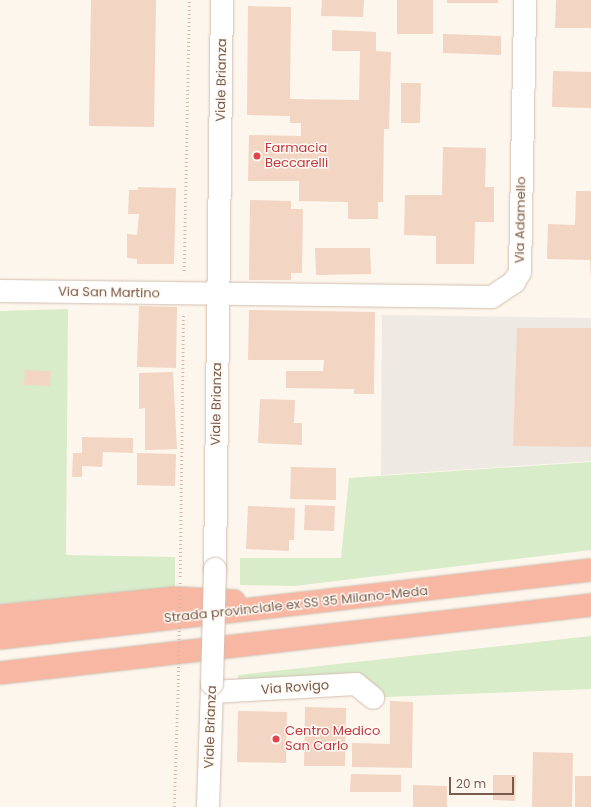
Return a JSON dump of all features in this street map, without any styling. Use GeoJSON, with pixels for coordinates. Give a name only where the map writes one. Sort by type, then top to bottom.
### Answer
{"type":"FeatureCollection","features":[{"type":"Feature","properties":{"kind":"highway","name":"Strada provinciale ex SS 35 Milano-Meda"},"geometry":{"type":"LineString","coordinates":[[0,638],[591,570]]}},
{"type":"Feature","properties":{"kind":"highway"},"geometry":{"type":"LineString","coordinates":[[0,616],[175,598],[297,605]]}},
{"type":"Feature","properties":{"kind":"highway"},"geometry":{"type":"LineString","coordinates":[[0,673],[591,605]]}},
{"type":"Feature","properties":{"kind":"street","name":"Viale Brianza"},"geometry":{"type":"LineString","coordinates":[[208,807],[216,569],[222,0]]}},
{"type":"Feature","properties":{"kind":"street","name":"Via Adamello"},"geometry":{"type":"LineString","coordinates":[[218,296],[492,298],[514,282],[520,272],[525,0]]}},
{"type":"Feature","properties":{"kind":"street","name":"Via San Martino"},"geometry":{"type":"LineString","coordinates":[[0,291],[218,296]]}},
{"type":"Feature","properties":{"kind":"street","name":"Via Rovigo"},"geometry":{"type":"LineString","coordinates":[[212,693],[356,684],[373,698]]}},
{"type":"Feature","properties":{"kind":"street"},"geometry":{"type":"LineString","coordinates":[[212,693],[304,701]]}},
{"type":"Feature","properties":{"kind":"path"},"geometry":{"type":"LineString","coordinates":[[174,807],[180,580]]}},
{"type":"Feature","properties":{"kind":"shaded area"},"geometry":{"type":"Polygon","coordinates":[[[382,315],[591,318],[591,461],[381,475],[382,315]]]}},
{"type":"Feature","properties":{"kind":"green space"},"geometry":{"type":"Polygon","coordinates":[[[68,309],[66,555],[175,557],[175,590],[0,604],[0,311],[68,309]]]}},
{"type":"Feature","properties":{"kind":"green space"},"geometry":{"type":"Polygon","coordinates":[[[591,462],[591,550],[295,586],[240,585],[240,558],[341,558],[349,478],[591,462]]]}},
{"type":"Feature","properties":{"kind":"green space"},"geometry":{"type":"Polygon","coordinates":[[[591,636],[591,689],[385,697],[359,673],[238,684],[238,675],[591,636]]]}},
{"type":"Feature","properties":{"kind":"building"},"geometry":{"type":"Polygon","coordinates":[[[91,0],[156,0],[154,127],[89,126],[91,0]]]}},
{"type":"Feature","properties":{"kind":"building"},"geometry":{"type":"Polygon","coordinates":[[[322,0],[364,0],[363,17],[321,16],[322,0]]]}},
{"type":"Feature","properties":{"kind":"building"},"geometry":{"type":"Polygon","coordinates":[[[397,0],[433,0],[433,34],[397,34],[397,0]]]}},
{"type":"Feature","properties":{"kind":"building"},"geometry":{"type":"Polygon","coordinates":[[[447,0],[498,0],[498,3],[447,3],[447,0]]]}},
{"type":"Feature","properties":{"kind":"building"},"geometry":{"type":"Polygon","coordinates":[[[556,0],[591,0],[591,28],[555,28],[556,0]]]}},
{"type":"Feature","properties":{"kind":"building"},"geometry":{"type":"Polygon","coordinates":[[[248,6],[291,7],[290,99],[359,100],[360,51],[332,51],[332,30],[376,32],[376,51],[391,52],[389,129],[384,129],[383,202],[378,202],[378,219],[348,219],[348,202],[299,201],[299,181],[248,181],[249,135],[301,136],[301,123],[290,123],[290,116],[247,115],[248,6]]]}},
{"type":"Feature","properties":{"kind":"building"},"geometry":{"type":"Polygon","coordinates":[[[443,34],[501,36],[501,55],[443,53],[443,34]]]}},
{"type":"Feature","properties":{"kind":"building"},"geometry":{"type":"Polygon","coordinates":[[[553,71],[591,72],[591,108],[552,107],[553,71]]]}},
{"type":"Feature","properties":{"kind":"building"},"geometry":{"type":"Polygon","coordinates":[[[401,83],[421,83],[420,123],[401,123],[401,83]]]}},
{"type":"Feature","properties":{"kind":"building"},"geometry":{"type":"Polygon","coordinates":[[[443,147],[486,148],[485,187],[494,187],[494,222],[475,222],[474,264],[436,264],[436,236],[404,235],[405,195],[442,195],[443,147]]]}},
{"type":"Feature","properties":{"kind":"building"},"geometry":{"type":"Polygon","coordinates":[[[138,187],[176,188],[174,264],[137,264],[137,259],[127,258],[127,234],[137,235],[139,214],[128,214],[129,190],[138,190],[138,187]]]}},
{"type":"Feature","properties":{"kind":"building"},"geometry":{"type":"Polygon","coordinates":[[[576,191],[591,191],[591,280],[590,260],[547,259],[548,224],[575,225],[576,191]]]}},
{"type":"Feature","properties":{"kind":"building"},"geometry":{"type":"Polygon","coordinates":[[[250,200],[291,201],[291,209],[303,209],[302,273],[291,273],[291,280],[249,280],[250,200]]]}},
{"type":"Feature","properties":{"kind":"building"},"geometry":{"type":"Polygon","coordinates":[[[315,248],[370,248],[371,274],[316,275],[315,248]]]}},
{"type":"Feature","properties":{"kind":"building"},"geometry":{"type":"Polygon","coordinates":[[[139,306],[177,307],[176,368],[137,367],[139,306]]]}},
{"type":"Feature","properties":{"kind":"building"},"geometry":{"type":"Polygon","coordinates":[[[249,310],[375,312],[374,394],[354,394],[354,389],[286,388],[286,371],[323,371],[324,360],[248,360],[249,310]]]}},
{"type":"Feature","properties":{"kind":"building"},"geometry":{"type":"Polygon","coordinates":[[[517,328],[591,328],[591,447],[513,446],[517,328]]]}},
{"type":"Feature","properties":{"kind":"building"},"geometry":{"type":"Polygon","coordinates":[[[25,370],[51,371],[50,386],[24,385],[25,370]]]}},
{"type":"Feature","properties":{"kind":"building"},"geometry":{"type":"Polygon","coordinates":[[[173,372],[177,449],[145,450],[145,408],[139,409],[139,373],[173,372]]]}},
{"type":"Feature","properties":{"kind":"building"},"geometry":{"type":"Polygon","coordinates":[[[260,399],[295,400],[294,423],[302,423],[302,445],[258,443],[260,399]]]}},
{"type":"Feature","properties":{"kind":"building"},"geometry":{"type":"Polygon","coordinates":[[[82,437],[133,438],[133,453],[103,452],[102,467],[82,466],[82,477],[72,477],[73,453],[82,453],[82,437]]]}},
{"type":"Feature","properties":{"kind":"building"},"geometry":{"type":"Polygon","coordinates":[[[137,453],[176,454],[175,486],[137,485],[137,453]]]}},
{"type":"Feature","properties":{"kind":"building"},"geometry":{"type":"Polygon","coordinates":[[[291,467],[336,468],[336,500],[290,499],[291,467]]]}},
{"type":"Feature","properties":{"kind":"building"},"geometry":{"type":"Polygon","coordinates":[[[305,505],[335,506],[334,531],[304,530],[305,505]]]}},
{"type":"Feature","properties":{"kind":"building"},"geometry":{"type":"Polygon","coordinates":[[[248,506],[295,508],[294,540],[289,540],[289,551],[246,549],[248,506]]]}},
{"type":"Feature","properties":{"kind":"building"},"geometry":{"type":"Polygon","coordinates":[[[390,701],[413,702],[412,768],[352,767],[352,743],[390,744],[390,701]]]}},
{"type":"Feature","properties":{"kind":"building"},"geometry":{"type":"Polygon","coordinates":[[[305,707],[346,708],[345,766],[304,766],[305,707]]]}},
{"type":"Feature","properties":{"kind":"building"},"geometry":{"type":"Polygon","coordinates":[[[238,711],[287,712],[286,763],[237,762],[238,711]]]}},
{"type":"Feature","properties":{"kind":"building"},"geometry":{"type":"Polygon","coordinates":[[[533,752],[573,753],[572,807],[532,807],[533,752]]]}},
{"type":"Feature","properties":{"kind":"building"},"geometry":{"type":"Polygon","coordinates":[[[351,774],[401,775],[401,792],[350,792],[351,774]]]}},
{"type":"Feature","properties":{"kind":"building"},"geometry":{"type":"Polygon","coordinates":[[[493,775],[516,775],[515,801],[493,800],[493,775]]]}},
{"type":"Feature","properties":{"kind":"building"},"geometry":{"type":"Polygon","coordinates":[[[575,776],[591,776],[591,807],[575,807],[575,776]]]}},
{"type":"Feature","properties":{"kind":"building"},"geometry":{"type":"Polygon","coordinates":[[[413,785],[447,786],[447,807],[413,807],[413,785]]]}},
{"type":"Feature","properties":{"kind":"place","name":"Farmacia Beccarelli"},"geometry":{"type":"Point","coordinates":[257,156]}},
{"type":"Feature","properties":{"kind":"place","name":"Centro Medico San Carlo"},"geometry":{"type":"Point","coordinates":[276,739]}}]}
